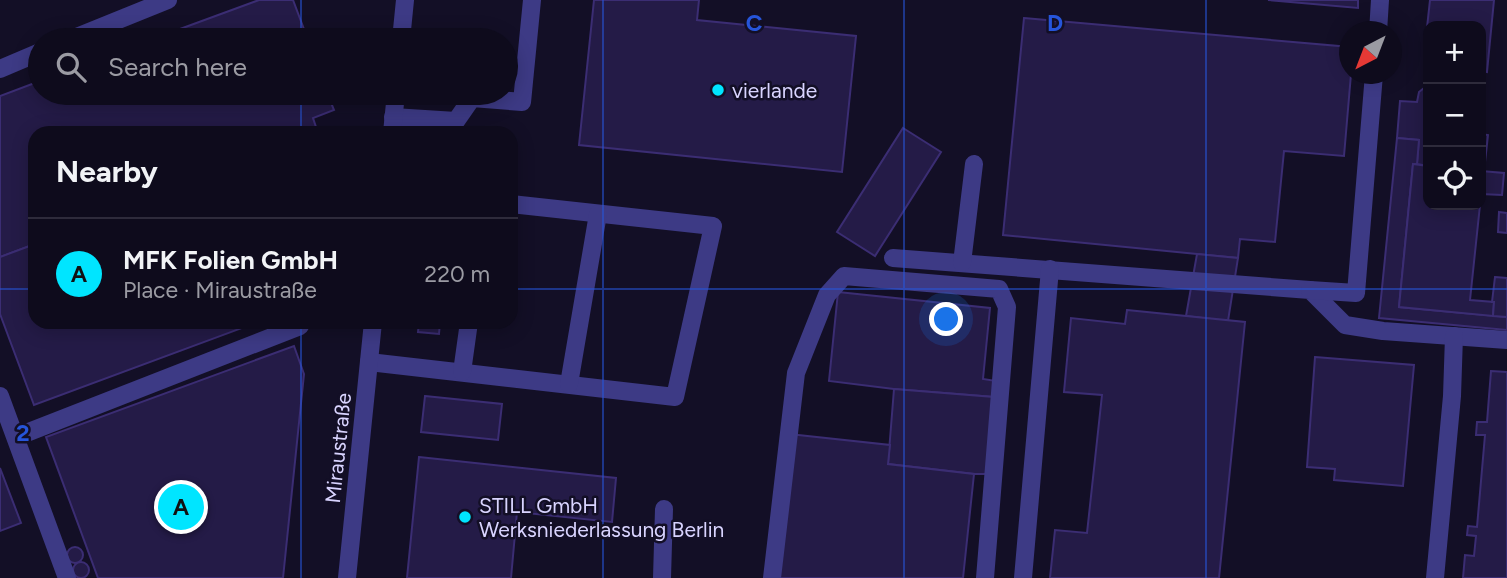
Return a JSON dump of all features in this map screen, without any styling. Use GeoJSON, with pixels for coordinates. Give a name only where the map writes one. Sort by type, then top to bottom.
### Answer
{"type":"FeatureCollection","features":[{"type":"Feature","properties":{"kind":"street"},"geometry":{"type":"LineString","coordinates":[[99,28],[168,0]]}},
{"type":"Feature","properties":{"kind":"street"},"geometry":{"type":"LineString","coordinates":[[402,28],[405,0]]}},
{"type":"Feature","properties":{"kind":"street"},"geometry":{"type":"LineString","coordinates":[[518,102],[522,102],[532,0]]}},
{"type":"Feature","properties":{"kind":"street"},"geometry":{"type":"LineString","coordinates":[[1379,21],[1380,0]]}},
{"type":"Feature","properties":{"kind":"street"},"geometry":{"type":"LineString","coordinates":[[0,69],[28,57]]}},
{"type":"Feature","properties":{"kind":"street"},"geometry":{"type":"LineString","coordinates":[[892,258],[1356,293],[1373,84]]}},
{"type":"Feature","properties":{"kind":"street"},"geometry":{"type":"LineString","coordinates":[[395,105],[393,125],[456,121],[467,105]]}},
{"type":"Feature","properties":{"kind":"street"},"geometry":{"type":"LineString","coordinates":[[962,263],[974,164]]}},
{"type":"Feature","properties":{"kind":"street"},"geometry":{"type":"LineString","coordinates":[[369,362],[675,397],[713,226],[518,205]]}},
{"type":"Feature","properties":{"kind":"street"},"geometry":{"type":"LineString","coordinates":[[569,384],[598,214]]}},
{"type":"Feature","properties":{"kind":"street"},"geometry":{"type":"LineString","coordinates":[[1023,578],[1050,270]]}},
{"type":"Feature","properties":{"kind":"street"},"geometry":{"type":"LineString","coordinates":[[772,578],[796,373],[827,295],[844,276],[999,289],[1007,307],[985,578]]}},
{"type":"Feature","properties":{"kind":"street"},"geometry":{"type":"LineString","coordinates":[[1310,290],[1345,325],[1383,331],[1507,340]]}},
{"type":"Feature","properties":{"kind":"street"},"geometry":{"type":"LineString","coordinates":[[16,437],[292,329]]}},
{"type":"Feature","properties":{"kind":"street","name":"Miraustraße"},"geometry":{"type":"LineString","coordinates":[[348,578],[372,329]]}},
{"type":"Feature","properties":{"kind":"street"},"geometry":{"type":"LineString","coordinates":[[462,372],[468,329]]}},
{"type":"Feature","properties":{"kind":"street"},"geometry":{"type":"LineString","coordinates":[[1435,578],[1452,396],[1454,336]]}},
{"type":"Feature","properties":{"kind":"street"},"geometry":{"type":"LineString","coordinates":[[0,396],[67,578]]}},
{"type":"Feature","properties":{"kind":"street"},"geometry":{"type":"LineString","coordinates":[[662,578],[664,509]]}},
{"type":"Feature","properties":{"kind":"building"},"geometry":{"type":"Polygon","coordinates":[[[259,0],[293,0],[304,28],[183,28],[259,0]]]}},
{"type":"Feature","properties":{"kind":"building","name":"vierlande"},"geometry":{"type":"Polygon","coordinates":[[[594,0],[699,0],[697,20],[856,36],[842,172],[579,145],[594,0]]]}},
{"type":"Feature","properties":{"kind":"building"},"geometry":{"type":"Polygon","coordinates":[[[1268,0],[1358,0],[1358,8],[1268,0]]]}},
{"type":"Feature","properties":{"kind":"building"},"geometry":{"type":"Polygon","coordinates":[[[1430,0],[1494,0],[1487,72],[1486,21],[1428,21],[1430,0]]]}},
{"type":"Feature","properties":{"kind":"building"},"geometry":{"type":"Polygon","coordinates":[[[1024,18],[1339,46],[1339,84],[1350,84],[1344,156],[1284,151],[1275,242],[1240,239],[1238,258],[1003,235],[1024,18]]]}},
{"type":"Feature","properties":{"kind":"building"},"geometry":{"type":"Polygon","coordinates":[[[28,86],[28,105],[332,105],[334,110],[313,118],[316,126],[28,126],[28,247],[0,257],[0,96],[28,86]]]}},
{"type":"Feature","properties":{"kind":"building"},"geometry":{"type":"Polygon","coordinates":[[[1423,89],[1423,165],[1417,164],[1419,140],[1397,138],[1400,101],[1417,102],[1419,92],[1423,89]]]}},
{"type":"Feature","properties":{"kind":"building"},"geometry":{"type":"Polygon","coordinates":[[[903,128],[941,152],[875,256],[837,232],[903,128]]]}},
{"type":"Feature","properties":{"kind":"building"},"geometry":{"type":"Polygon","coordinates":[[[1397,138],[1419,140],[1417,164],[1413,164],[1399,307],[1507,317],[1507,330],[1379,318],[1397,138]]]}},
{"type":"Feature","properties":{"kind":"building"},"geometry":{"type":"Polygon","coordinates":[[[1413,164],[1423,165],[1423,210],[1479,210],[1470,300],[1494,302],[1493,316],[1399,307],[1413,164]]]}},
{"type":"Feature","properties":{"kind":"building"},"geometry":{"type":"Polygon","coordinates":[[[1486,171],[1504,173],[1502,195],[1486,194],[1486,171]]]}},
{"type":"Feature","properties":{"kind":"building"},"geometry":{"type":"Polygon","coordinates":[[[1499,212],[1507,213],[1507,233],[1498,232],[1499,212]]]}},
{"type":"Feature","properties":{"kind":"building"},"geometry":{"type":"Polygon","coordinates":[[[28,247],[28,329],[239,329],[34,405],[0,314],[0,257],[28,247]]]}},
{"type":"Feature","properties":{"kind":"building"},"geometry":{"type":"Polygon","coordinates":[[[1197,254],[1238,258],[1228,321],[1186,316],[1197,254]]]}},
{"type":"Feature","properties":{"kind":"building"},"geometry":{"type":"Polygon","coordinates":[[[1495,277],[1507,278],[1507,317],[1493,316],[1495,277]]]}},
{"type":"Feature","properties":{"kind":"building"},"geometry":{"type":"Polygon","coordinates":[[[838,292],[990,308],[983,379],[996,381],[994,397],[829,381],[838,292]]]}},
{"type":"Feature","properties":{"kind":"building"},"geometry":{"type":"Polygon","coordinates":[[[1127,310],[1245,322],[1219,578],[1050,578],[1055,530],[1087,533],[1102,395],[1064,392],[1071,318],[1125,324],[1127,310]]]}},
{"type":"Feature","properties":{"kind":"building"},"geometry":{"type":"Polygon","coordinates":[[[418,329],[439,329],[439,334],[418,332],[418,329]]]}},
{"type":"Feature","properties":{"kind":"building"},"geometry":{"type":"Polygon","coordinates":[[[294,346],[304,374],[283,578],[98,578],[46,437],[294,346]]]}},
{"type":"Feature","properties":{"kind":"building"},"geometry":{"type":"Polygon","coordinates":[[[1315,357],[1414,365],[1403,486],[1334,480],[1335,469],[1307,467],[1315,357]]]}},
{"type":"Feature","properties":{"kind":"building"},"geometry":{"type":"Polygon","coordinates":[[[1491,371],[1507,372],[1507,578],[1463,578],[1465,555],[1474,556],[1476,536],[1467,535],[1468,526],[1477,527],[1485,435],[1476,435],[1477,422],[1487,422],[1491,371]]]}},
{"type":"Feature","properties":{"kind":"building"},"geometry":{"type":"Polygon","coordinates":[[[894,389],[994,397],[988,474],[888,464],[894,389]]]}},
{"type":"Feature","properties":{"kind":"building"},"geometry":{"type":"Polygon","coordinates":[[[425,396],[502,404],[498,440],[421,432],[425,396]]]}},
{"type":"Feature","properties":{"kind":"building"},"geometry":{"type":"Polygon","coordinates":[[[789,434],[890,445],[888,464],[974,474],[963,578],[774,578],[789,434]]]}},
{"type":"Feature","properties":{"kind":"building","name":"STILL GmbH Werksniederlassung Berlin"},"geometry":{"type":"Polygon","coordinates":[[[419,457],[616,478],[612,522],[517,512],[511,578],[407,578],[419,457]]]}},
{"type":"Feature","properties":{"kind":"building"},"geometry":{"type":"Polygon","coordinates":[[[0,468],[21,523],[0,531],[0,468]]]}},
{"type":"Feature","properties":{"kind":"building"},"geometry":{"type":"Polygon","coordinates":[[[75,547],[81,549],[81,561],[75,563],[69,561],[67,555],[69,549],[75,547]]]}},
{"type":"Feature","properties":{"kind":"building"},"geometry":{"type":"Polygon","coordinates":[[[81,562],[87,564],[87,576],[81,578],[75,576],[73,570],[75,564],[81,562]]]}},
{"type":"Feature","properties":{"kind":"place","name":"vierlande"},"geometry":{"type":"Point","coordinates":[718,90]}},
{"type":"Feature","properties":{"kind":"place","name":"MFK Folien GmbH"},"geometry":{"type":"Point","coordinates":[181,507]}},
{"type":"Feature","properties":{"kind":"place","name":"STILL GmbH Werksniederlassung Berlin"},"geometry":{"type":"Point","coordinates":[465,517]}}]}
